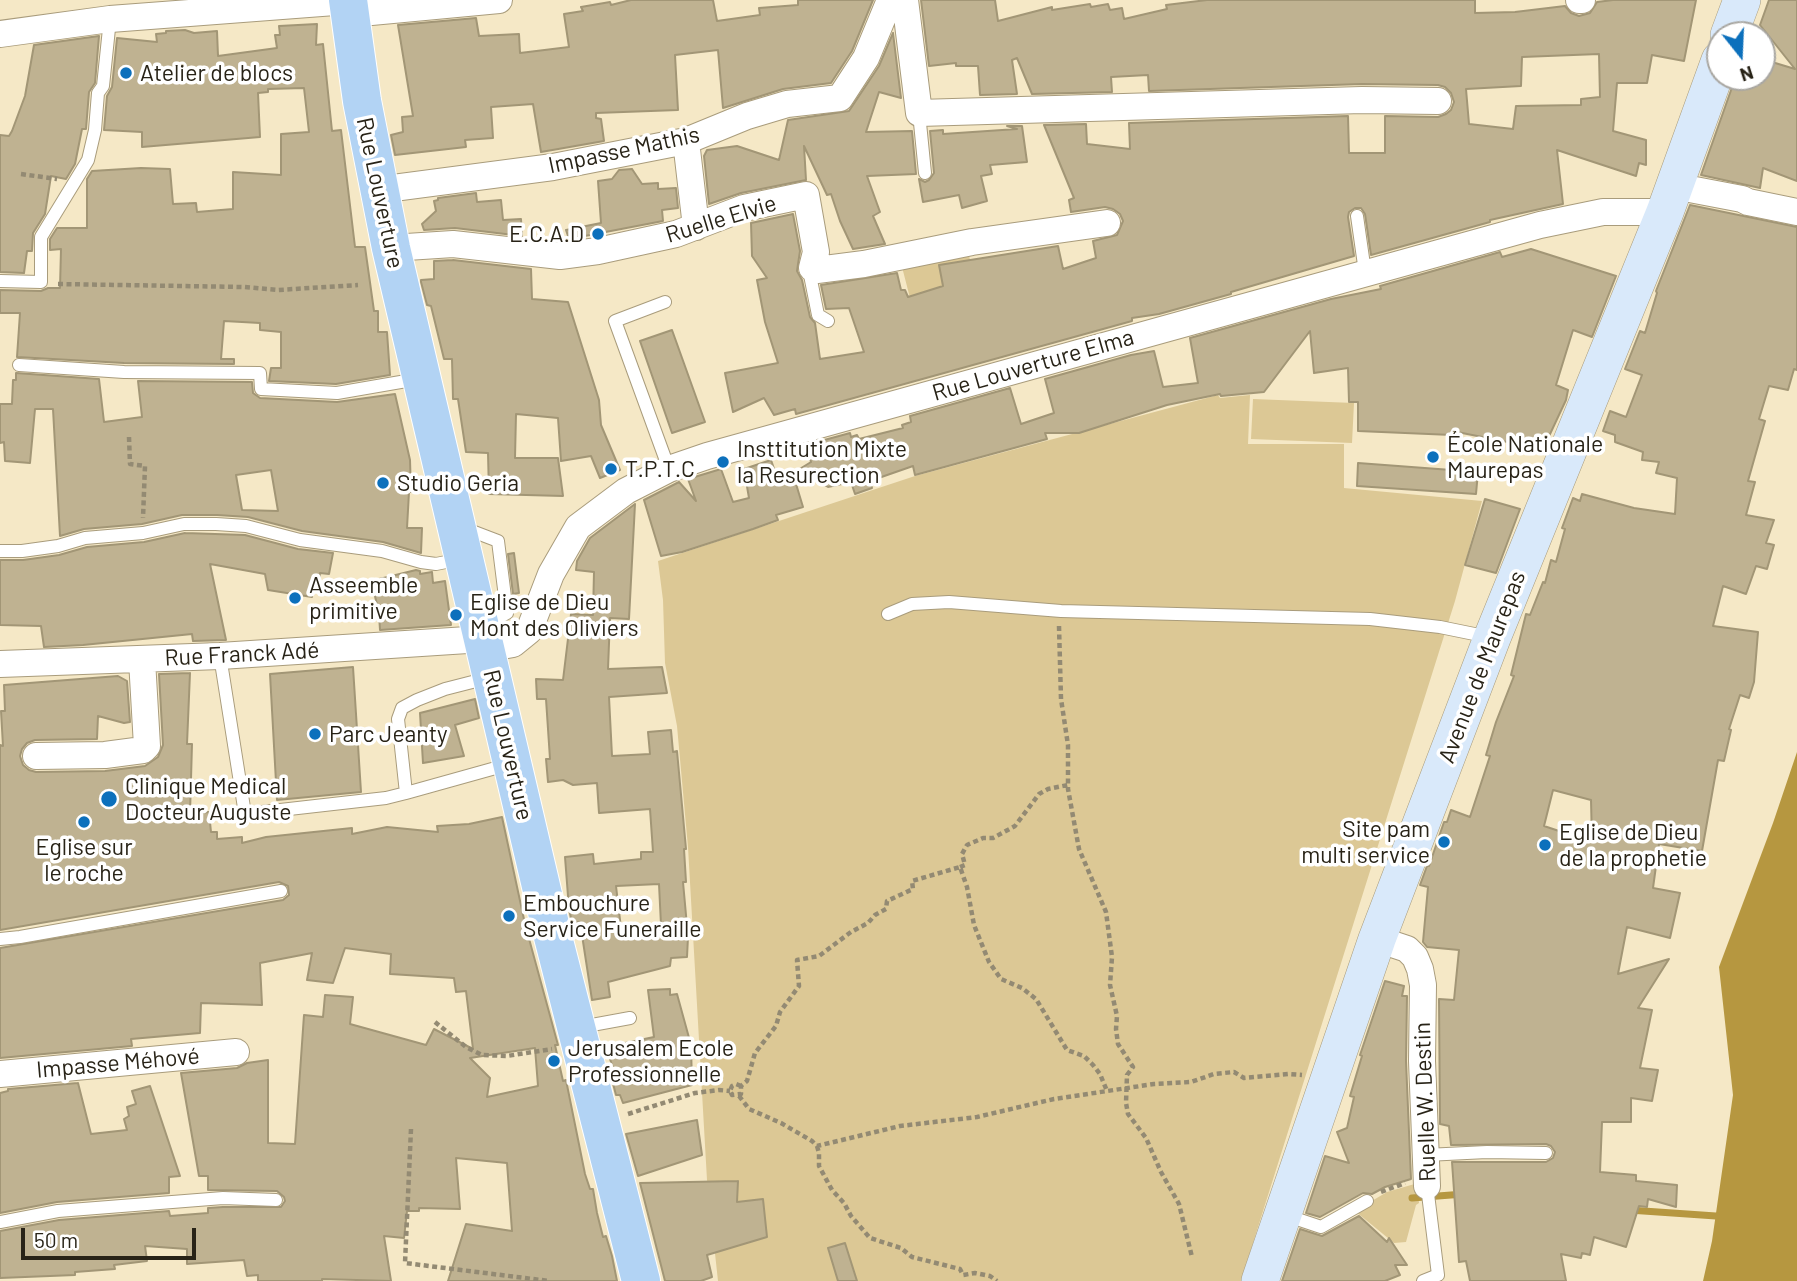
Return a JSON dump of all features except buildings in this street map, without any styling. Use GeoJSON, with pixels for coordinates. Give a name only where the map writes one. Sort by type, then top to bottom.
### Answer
{"type":"FeatureCollection","features":[{"type":"Feature","properties":{"kind":"main road","name":"Rue Louverture"},"geometry":{"type":"LineString","coordinates":[[349,5],[378,190],[460,542],[477,646],[512,764],[641,1281]]}},
{"type":"Feature","properties":{"kind":"street"},"geometry":{"type":"LineString","coordinates":[[0,34],[110,19],[349,5],[499,0]]}},
{"type":"Feature","properties":{"kind":"street","name":"Impasse Mathis"},"geometry":{"type":"LineString","coordinates":[[378,190],[553,167],[686,141],[747,116],[787,104],[840,98],[866,58],[890,0]]}},
{"type":"Feature","properties":{"kind":"street"},"geometry":{"type":"LineString","coordinates":[[905,0],[919,113],[1362,100],[1438,101]]}},
{"type":"Feature","properties":{"kind":"street"},"geometry":{"type":"LineString","coordinates":[[1733,21],[1740,0]]}},
{"type":"Feature","properties":{"kind":"street","name":"Avenue de Maurepas"},"geometry":{"type":"LineString","coordinates":[[1260,1281],[1377,939],[1492,638],[1669,199],[1709,91]]}},
{"type":"Feature","properties":{"kind":"street"},"geometry":{"type":"LineString","coordinates":[[686,141],[696,227]]}},
{"type":"Feature","properties":{"kind":"street","name":"Ruelle Elvie"},"geometry":{"type":"LineString","coordinates":[[391,248],[453,244],[560,256],[598,251],[696,227],[744,208],[806,195],[816,252],[813,268]]}},
{"type":"Feature","properties":{"kind":"street","name":"Rue Louverture Elma"},"geometry":{"type":"LineString","coordinates":[[477,646],[513,644],[529,631],[551,574],[578,527],[626,491],[669,469],[707,456],[1569,217],[1669,199],[1742,199],[1797,212]]}},
{"type":"Feature","properties":{"kind":"street"},"geometry":{"type":"LineString","coordinates":[[813,268],[817,270],[864,264],[972,242],[1107,223]]}},
{"type":"Feature","properties":{"kind":"street","name":"Rue Franck Adé"},"geometry":{"type":"LineString","coordinates":[[0,664],[477,646]]}},
{"type":"Feature","properties":{"kind":"street"},"geometry":{"type":"LineString","coordinates":[[36,756],[105,755],[143,751],[147,746],[142,660]]}},
{"type":"Feature","properties":{"kind":"street","name":"Ruelle W. Destin"},"geometry":{"type":"LineString","coordinates":[[1377,939],[1407,949],[1415,957],[1420,969],[1423,985],[1422,1061],[1427,1180]]}},
{"type":"Feature","properties":{"kind":"street","name":"Impasse Méhové"},"geometry":{"type":"LineString","coordinates":[[0,1074],[236,1052]]}},
{"type":"Feature","properties":{"kind":"lane"},"geometry":{"type":"LineString","coordinates":[[0,281],[41,282],[41,237],[88,160],[95,130],[98,93],[103,86],[107,61],[110,19]]}},
{"type":"Feature","properties":{"kind":"lane"},"geometry":{"type":"LineString","coordinates":[[919,113],[925,173]]}},
{"type":"Feature","properties":{"kind":"lane"},"geometry":{"type":"LineString","coordinates":[[1357,216],[1365,272]]}},
{"type":"Feature","properties":{"kind":"lane"},"geometry":{"type":"LineString","coordinates":[[813,268],[810,275],[818,315],[828,321]]}},
{"type":"Feature","properties":{"kind":"lane"},"geometry":{"type":"LineString","coordinates":[[665,302],[615,321],[669,469]]}},
{"type":"Feature","properties":{"kind":"lane"},"geometry":{"type":"LineString","coordinates":[[19,365],[124,372],[260,373],[261,389],[337,393],[421,378]]}},
{"type":"Feature","properties":{"kind":"lane"},"geometry":{"type":"LineString","coordinates":[[0,551],[58,546],[85,538],[143,533],[184,524],[229,524],[255,528],[300,541],[382,551],[436,564],[460,542]]}},
{"type":"Feature","properties":{"kind":"lane"},"geometry":{"type":"LineString","coordinates":[[888,614],[912,604],[949,602],[1061,611],[1370,619],[1440,627],[1492,638]]}},
{"type":"Feature","properties":{"kind":"lane"},"geometry":{"type":"LineString","coordinates":[[406,793],[398,719],[402,708],[445,689],[477,646]]}},
{"type":"Feature","properties":{"kind":"lane"},"geometry":{"type":"LineString","coordinates":[[220,656],[245,814],[386,798],[512,764]]}},
{"type":"Feature","properties":{"kind":"lane"},"geometry":{"type":"LineString","coordinates":[[0,939],[281,891]]}},
{"type":"Feature","properties":{"kind":"lane"},"geometry":{"type":"LineString","coordinates":[[579,1036],[630,1018]]}},
{"type":"Feature","properties":{"kind":"lane"},"geometry":{"type":"LineString","coordinates":[[1427,1180],[1487,1152],[1546,1153]]}},
{"type":"Feature","properties":{"kind":"lane","name":"Ruelle W. Destin"},"geometry":{"type":"LineString","coordinates":[[1423,1281],[1438,1278],[1427,1180]]}},
{"type":"Feature","properties":{"kind":"lane"},"geometry":{"type":"LineString","coordinates":[[0,1222],[58,1211],[223,1199],[276,1200]]}},
{"type":"Feature","properties":{"kind":"lane"},"geometry":{"type":"LineString","coordinates":[[1283,1214],[1321,1227],[1367,1201]]}},
{"type":"Feature","properties":{"kind":"path"},"geometry":{"type":"LineString","coordinates":[[21,174],[75,182]]}},
{"type":"Feature","properties":{"kind":"path"},"geometry":{"type":"LineString","coordinates":[[41,282],[76,286],[193,286],[278,290],[358,285]]}},
{"type":"Feature","properties":{"kind":"path"},"geometry":{"type":"LineString","coordinates":[[129,437],[130,464],[145,466],[143,533]]}},
{"type":"Feature","properties":{"kind":"path"},"geometry":{"type":"LineString","coordinates":[[1061,611],[1061,699],[1068,745],[1068,785],[1079,849],[1106,912],[1112,957],[1110,985],[1117,1016],[1118,1044],[1133,1068],[1126,1075],[1128,1114],[1146,1138],[1179,1204],[1192,1257]]}},
{"type":"Feature","properties":{"kind":"path"},"geometry":{"type":"LineString","coordinates":[[741,1086],[747,1081],[755,1053],[776,1026],[780,1012],[799,986],[797,960],[819,956],[868,923],[886,909],[887,901],[913,889],[912,881],[965,865],[962,854],[967,845],[983,838],[993,838],[1016,826],[1039,794],[1048,789],[1068,785]]}},
{"type":"Feature","properties":{"kind":"path"},"geometry":{"type":"LineString","coordinates":[[960,867],[974,925],[989,962],[1001,979],[1022,988],[1036,999],[1067,1050],[1084,1056],[1093,1065],[1107,1091]]}},
{"type":"Feature","properties":{"kind":"path"},"geometry":{"type":"LineString","coordinates":[[435,1022],[466,1047],[482,1055],[507,1056],[579,1036]]}},
{"type":"Feature","properties":{"kind":"path"},"geometry":{"type":"LineString","coordinates":[[817,1146],[900,1126],[977,1117],[1054,1099],[1126,1088],[1191,1082],[1205,1075],[1234,1072],[1244,1078],[1287,1074],[1329,1081]]}},
{"type":"Feature","properties":{"kind":"path"},"geometry":{"type":"LineString","coordinates":[[730,1091],[734,1084],[741,1086]]}},
{"type":"Feature","properties":{"kind":"path"},"geometry":{"type":"LineString","coordinates":[[739,1096],[743,1090],[741,1086]]}},
{"type":"Feature","properties":{"kind":"path"},"geometry":{"type":"LineString","coordinates":[[601,1123],[695,1093],[730,1091],[739,1096],[749,1108],[781,1123],[817,1146],[819,1166],[832,1190],[870,1238],[901,1248],[912,1257],[960,1269],[963,1275],[975,1273],[990,1276],[997,1281]]}},
{"type":"Feature","properties":{"kind":"path"},"geometry":{"type":"LineString","coordinates":[[411,1129],[405,1263],[549,1281]]}},
{"type":"Feature","properties":{"kind":"path"},"geometry":{"type":"LineString","coordinates":[[1367,1201],[1390,1187],[1427,1180]]}},
{"type":"Feature","properties":{"kind":"shaded area"},"geometry":{"type":"Polygon","coordinates":[[[968,251],[976,287],[910,298],[901,263],[968,251]]]}},
{"type":"Feature","properties":{"kind":"shaded area"},"geometry":{"type":"Polygon","coordinates":[[[1218,395],[1220,398],[1250,395],[1248,444],[1344,444],[1344,488],[1482,501],[1455,601],[1241,1281],[718,1281],[707,1180],[688,847],[677,726],[665,663],[663,600],[658,561],[915,476],[1218,395]]]}},
{"type":"Feature","properties":{"kind":"shaded area"},"geometry":{"type":"Polygon","coordinates":[[[1253,399],[1354,403],[1352,443],[1251,439],[1253,399]]]}},
{"type":"Feature","properties":{"kind":"shaded area"},"geometry":{"type":"Polygon","coordinates":[[[1797,752],[1797,1281],[1703,1281],[1712,1241],[1733,1095],[1719,967],[1797,752]]]}},
{"type":"Feature","properties":{"kind":"shaded area"},"geometry":{"type":"Polygon","coordinates":[[[1418,1183],[1419,1203],[1416,1205],[1406,1242],[1394,1243],[1355,1211],[1387,1192],[1418,1183]]]}},
{"type":"Feature","properties":{"kind":"waterway"},"geometry":{"type":"LineString","coordinates":[[1412,1198],[1464,1194]]}},
{"type":"Feature","properties":{"kind":"waterway"},"geometry":{"type":"LineString","coordinates":[[1629,1210],[1716,1216]]}},
{"type":"Feature","properties":{"kind":"place","name":"Atelier de blocs"},"geometry":{"type":"Point","coordinates":[126,73]}},
{"type":"Feature","properties":{"kind":"place","name":"E.C.A.D"},"geometry":{"type":"Point","coordinates":[598,234]}},
{"type":"Feature","properties":{"kind":"place","name":"École Nationale Maurepas"},"geometry":{"type":"Point","coordinates":[1433,457]}},
{"type":"Feature","properties":{"kind":"place","name":"Insttitution Mixte la Resurection"},"geometry":{"type":"Point","coordinates":[723,462]}},
{"type":"Feature","properties":{"kind":"place","name":"T.P.T.C"},"geometry":{"type":"Point","coordinates":[611,469]}},
{"type":"Feature","properties":{"kind":"place","name":"Studio Geria"},"geometry":{"type":"Point","coordinates":[383,483]}},
{"type":"Feature","properties":{"kind":"place","name":"Asseemble primitive"},"geometry":{"type":"Point","coordinates":[295,598]}},
{"type":"Feature","properties":{"kind":"place","name":"Eglise de Dieu Mont des Oliviers"},"geometry":{"type":"Point","coordinates":[456,615]}},
{"type":"Feature","properties":{"kind":"place","name":"Parc Jeanty"},"geometry":{"type":"Point","coordinates":[315,734]}},
{"type":"Feature","properties":{"kind":"place","name":"Clinique Medical Docteur Auguste"},"geometry":{"type":"Point","coordinates":[109,799]}},
{"type":"Feature","properties":{"kind":"place","name":"Eglise sur le roche"},"geometry":{"type":"Point","coordinates":[84,822]}},
{"type":"Feature","properties":{"kind":"place","name":"Site pam multi service"},"geometry":{"type":"Point","coordinates":[1444,842]}},
{"type":"Feature","properties":{"kind":"place","name":"Eglise de Dieu de la prophetie"},"geometry":{"type":"Point","coordinates":[1545,845]}},
{"type":"Feature","properties":{"kind":"place","name":"Embouchure Service Funeraille"},"geometry":{"type":"Point","coordinates":[509,916]}},
{"type":"Feature","properties":{"kind":"place","name":"Jerusalem Ecole Professionnelle"},"geometry":{"type":"Point","coordinates":[554,1061]}}]}
